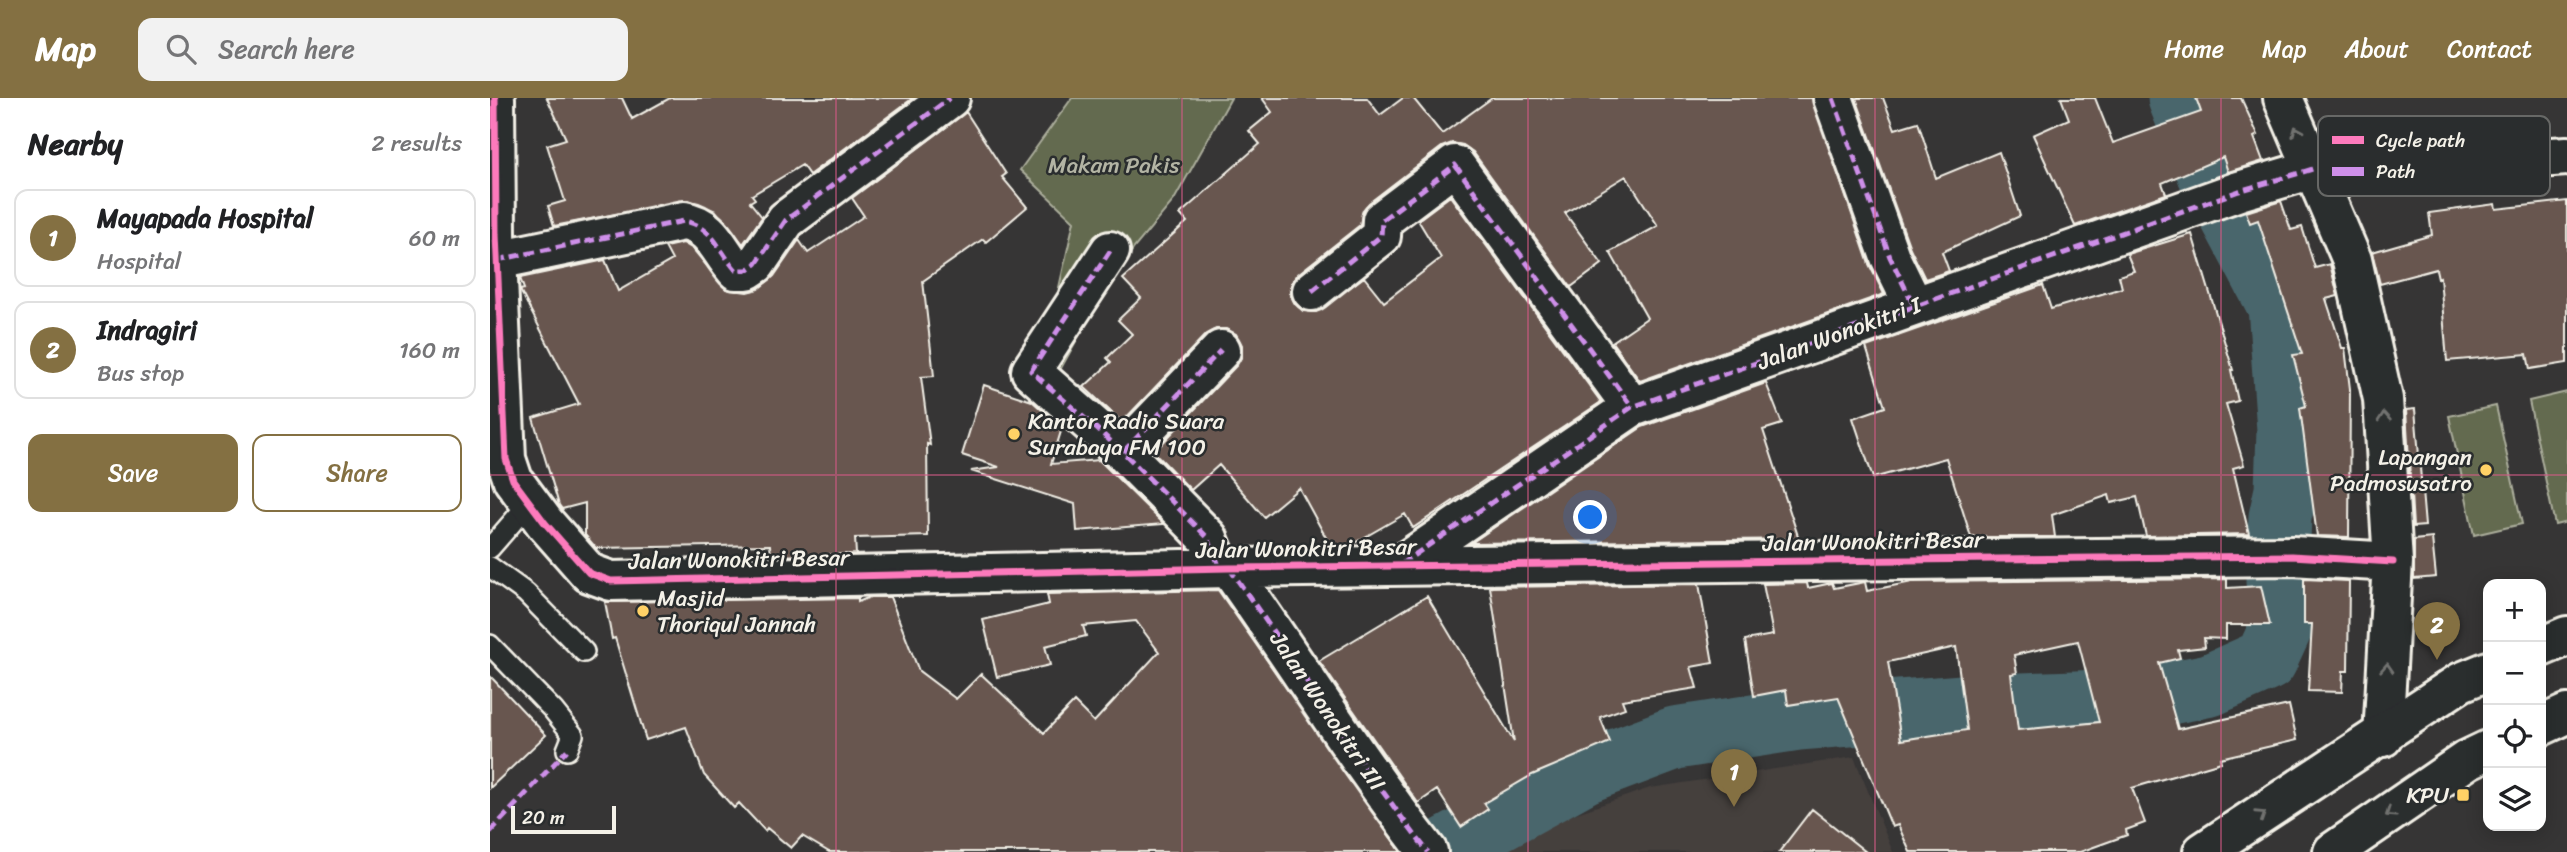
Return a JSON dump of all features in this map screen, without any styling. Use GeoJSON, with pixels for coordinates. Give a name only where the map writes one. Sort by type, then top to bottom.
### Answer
{"type":"FeatureCollection","features":[{"type":"Feature","properties":{"kind":"street","name":"Jalan Wonokitri Besar"},"geometry":{"type":"LineString","coordinates":[[495,98],[495,244],[506,459],[513,480],[545,523],[589,573],[611,581],[1225,568],[2292,556],[2393,562]]}},
{"type":"Feature","properties":{"kind":"street"},"geometry":{"type":"LineString","coordinates":[[495,244],[684,222],[699,224],[711,234],[736,270],[747,270],[756,264],[786,220],[950,98]]}},
{"type":"Feature","properties":{"kind":"street"},"geometry":{"type":"LineString","coordinates":[[1833,98],[1890,257],[1914,306]]}},
{"type":"Feature","properties":{"kind":"street"},"geometry":{"type":"LineString","coordinates":[[2283,98],[2318,180]]}},
{"type":"Feature","properties":{"kind":"street"},"geometry":{"type":"LineString","coordinates":[[1312,291],[1381,236],[1382,220],[1455,165],[1632,407]]}},
{"type":"Feature","properties":{"kind":"street","name":"Jalan Wonokitri I"},"geometry":{"type":"LineString","coordinates":[[1399,566],[1632,407],[2239,191],[2318,171]]}},
{"type":"Feature","properties":{"kind":"street"},"geometry":{"type":"LineString","coordinates":[[2325,196],[2352,260],[2383,399],[2393,562],[2383,737]]}},
{"type":"Feature","properties":{"kind":"street","name":"Jalan Wonokitri III"},"geometry":{"type":"LineString","coordinates":[[1110,251],[1031,372],[1123,452],[1208,538],[1225,568],[1305,674],[1378,788],[1426,849]]}},
{"type":"Feature","properties":{"kind":"street"},"geometry":{"type":"LineString","coordinates":[[1123,452],[1221,350]]}},
{"type":"Feature","properties":{"kind":"street"},"geometry":{"type":"LineString","coordinates":[[2546,646],[2567,636]]}},
{"type":"Feature","properties":{"kind":"street"},"geometry":{"type":"LineString","coordinates":[[2203,852],[2383,737],[2461,682],[2483,673]]}},
{"type":"Feature","properties":{"kind":"street"},"geometry":{"type":"LineString","coordinates":[[2546,724],[2567,714]]}},
{"type":"Feature","properties":{"kind":"street"},"geometry":{"type":"LineString","coordinates":[[2333,852],[2467,760],[2483,752]]}},
{"type":"Feature","properties":{"kind":"lane"},"geometry":{"type":"LineString","coordinates":[[490,548],[531,501]]}},
{"type":"Feature","properties":{"kind":"lane"},"geometry":{"type":"LineString","coordinates":[[490,567],[526,593],[584,652]]}},
{"type":"Feature","properties":{"kind":"lane"},"geometry":{"type":"LineString","coordinates":[[490,645],[553,710],[573,735],[567,750]]}},
{"type":"Feature","properties":{"kind":"shaded area"},"geometry":{"type":"Polygon","coordinates":[[[1854,757],[1893,852],[1498,852],[1536,827],[1650,788],[1854,757]]]}},
{"type":"Feature","properties":{"kind":"green space","name":"Makam Pakis"},"geometry":{"type":"Polygon","coordinates":[[[1072,98],[1231,98],[1174,200],[1134,248],[1095,307],[1059,372],[1042,363],[1074,221],[1020,170],[1072,98]]]}},
{"type":"Feature","properties":{"kind":"green space","name":"Lapangan Padmosusatro"},"geometry":{"type":"Polygon","coordinates":[[[2567,392],[2567,522],[2555,525],[2529,401],[2567,392]]]}},
{"type":"Feature","properties":{"kind":"green space","name":"Lapangan Padmosusatro"},"geometry":{"type":"Polygon","coordinates":[[[2496,406],[2522,524],[2474,535],[2449,416],[2496,406]]]}},
{"type":"Feature","properties":{"kind":"building"},"geometry":{"type":"Polygon","coordinates":[[[547,98],[622,98],[632,119],[670,98],[913,98],[809,175],[802,165],[752,195],[755,199],[750,202],[762,217],[743,244],[716,211],[689,200],[554,226],[548,206],[565,201],[547,145],[566,139],[547,98]]]}},
{"type":"Feature","properties":{"kind":"building"},"geometry":{"type":"Polygon","coordinates":[[[1262,98],[1367,98],[1380,115],[1403,98],[1413,98],[1442,134],[1492,98],[1812,98],[1869,264],[1884,294],[1640,381],[1612,342],[1647,318],[1610,252],[1658,226],[1626,176],[1565,213],[1602,264],[1571,287],[1473,152],[1463,145],[1452,143],[1442,147],[1369,203],[1363,210],[1360,225],[1298,274],[1292,282],[1290,294],[1295,304],[1303,311],[1316,312],[1364,277],[1384,302],[1441,258],[1418,220],[1450,196],[1601,402],[1413,528],[1405,514],[1351,545],[1330,545],[1299,488],[1264,517],[1219,465],[1191,490],[1154,452],[1237,365],[1242,356],[1242,345],[1236,334],[1226,329],[1216,329],[1206,334],[1122,422],[1084,387],[1111,362],[1107,358],[1132,334],[1118,320],[1141,298],[1123,279],[1187,222],[1180,214],[1260,144],[1249,131],[1272,112],[1262,98]]]}},
{"type":"Feature","properties":{"kind":"building"},"geometry":{"type":"Polygon","coordinates":[[[1856,98],[1883,98],[1895,129],[1918,122],[1936,178],[1999,152],[2020,216],[1942,252],[1949,271],[1925,279],[1910,248],[1856,98]]]}},
{"type":"Feature","properties":{"kind":"building"},"geometry":{"type":"Polygon","coordinates":[[[2061,98],[2095,98],[2113,143],[2201,112],[2196,98],[2241,98],[2258,135],[2254,137],[2263,161],[2228,172],[2223,157],[2162,183],[2166,194],[2075,226],[2033,135],[2069,119],[2061,98]]]}},
{"type":"Feature","properties":{"kind":"building"},"geometry":{"type":"Polygon","coordinates":[[[966,112],[1006,174],[1002,177],[1027,207],[986,242],[983,239],[923,281],[934,376],[921,377],[930,445],[927,444],[928,536],[855,538],[856,554],[771,556],[770,545],[596,548],[585,535],[585,503],[562,509],[559,505],[533,418],[579,404],[520,290],[524,289],[520,278],[605,260],[618,291],[672,260],[665,247],[683,243],[693,249],[726,289],[747,292],[758,289],[774,276],[799,240],[808,253],[864,216],[852,198],[966,112]]]}},
{"type":"Feature","properties":{"kind":"building"},"geometry":{"type":"Polygon","coordinates":[[[2281,201],[2291,230],[2302,227],[2315,268],[2330,264],[2338,296],[2326,299],[2342,348],[2345,348],[2350,389],[2349,537],[2317,536],[2300,408],[2306,406],[2293,355],[2302,354],[2258,220],[2250,223],[2246,212],[2281,201]]]}},
{"type":"Feature","properties":{"kind":"building"},"geometry":{"type":"Polygon","coordinates":[[[2567,201],[2567,363],[2530,369],[2527,354],[2447,361],[2440,277],[2438,278],[2436,269],[2380,284],[2372,252],[2432,235],[2429,213],[2495,204],[2496,209],[2567,201]]]}},
{"type":"Feature","properties":{"kind":"building"},"geometry":{"type":"Polygon","coordinates":[[[2192,234],[2233,370],[2238,401],[2226,404],[2244,465],[2233,468],[2249,534],[2146,536],[2137,497],[2111,503],[2109,495],[2052,515],[2055,537],[1971,537],[1946,458],[1873,478],[1853,418],[1885,407],[1866,347],[2043,285],[2051,309],[2122,288],[2119,276],[2134,271],[2127,254],[2192,234]]]}},
{"type":"Feature","properties":{"kind":"building"},"geometry":{"type":"Polygon","coordinates":[[[1766,383],[1782,424],[1763,430],[1799,539],[1471,543],[1642,427],[1766,383]]]}},
{"type":"Feature","properties":{"kind":"building"},"geometry":{"type":"Polygon","coordinates":[[[984,385],[1032,401],[1062,428],[1051,464],[1099,460],[1164,524],[1077,531],[1075,504],[971,471],[999,467],[962,455],[984,385]]]}},
{"type":"Feature","properties":{"kind":"building"},"geometry":{"type":"Polygon","coordinates":[[[2415,409],[2425,526],[2413,527],[2406,410],[2415,409]]]}},
{"type":"Feature","properties":{"kind":"building"},"geometry":{"type":"Polygon","coordinates":[[[2432,538],[2436,577],[2414,579],[2414,540],[2432,538]]]}},
{"type":"Feature","properties":{"kind":"building"},"geometry":{"type":"Polygon","coordinates":[[[2227,579],[2227,588],[2261,586],[2270,625],[2226,625],[2226,639],[2204,638],[2205,647],[2178,650],[2180,658],[2159,663],[2178,729],[2289,705],[2297,740],[2220,758],[2221,762],[2132,788],[2145,823],[2126,830],[2127,835],[2080,852],[1910,852],[1898,825],[1892,827],[1838,697],[1788,705],[1786,690],[1754,696],[1745,640],[1773,635],[1763,584],[1807,583],[1808,588],[1832,583],[1834,588],[1865,582],[1867,591],[1912,582],[2227,579]],[[2078,641],[2014,655],[2017,673],[2011,674],[2018,730],[2099,722],[2078,641]],[[1956,647],[1888,662],[1901,740],[1967,730],[1956,647]]]}},
{"type":"Feature","properties":{"kind":"building"},"geometry":{"type":"Polygon","coordinates":[[[2304,579],[2349,581],[2348,671],[2343,671],[2342,692],[2308,691],[2312,624],[2304,624],[2304,579]]]}},
{"type":"Feature","properties":{"kind":"building"},"geometry":{"type":"Polygon","coordinates":[[[1699,584],[1713,663],[1691,667],[1697,688],[1622,700],[1625,708],[1600,717],[1610,742],[1532,775],[1484,803],[1488,809],[1461,827],[1437,790],[1418,803],[1319,661],[1427,596],[1514,742],[1490,587],[1699,584]]]}},
{"type":"Feature","properties":{"kind":"building"},"geometry":{"type":"Polygon","coordinates":[[[1218,590],[1401,852],[829,852],[802,836],[791,848],[767,828],[765,831],[739,803],[734,808],[704,775],[686,727],[646,740],[615,638],[612,639],[605,602],[858,598],[858,602],[870,597],[890,597],[919,671],[956,699],[981,674],[1044,733],[1074,702],[1094,722],[1159,652],[1136,621],[1083,626],[1086,636],[1045,646],[1050,665],[997,677],[983,620],[1049,604],[1047,594],[1218,590]]]}},
{"type":"Feature","properties":{"kind":"building"},"geometry":{"type":"Polygon","coordinates":[[[490,676],[546,735],[490,788],[490,676]]]}},
{"type":"Feature","properties":{"kind":"building"},"geometry":{"type":"Polygon","coordinates":[[[1812,809],[1866,852],[1779,852],[1812,809]]]}},
{"type":"Feature","properties":{"kind":"waterway"},"geometry":{"type":"LineString","coordinates":[[1440,852],[1585,772],[1675,738],[1798,719],[1963,706],[2134,700],[2210,685],[2266,660],[2284,621],[2277,581],[2280,517],[2286,490],[2288,430],[2279,306],[2209,174],[2179,98]]}},
{"type":"Feature","properties":{"kind":"marked path"},"geometry":{"type":"LineString","coordinates":[[497,260],[684,221],[708,233],[736,270],[747,270],[756,264],[786,220],[950,98]]}},
{"type":"Feature","properties":{"kind":"marked path"},"geometry":{"type":"LineString","coordinates":[[1833,98],[1890,257],[1914,306]]}},
{"type":"Feature","properties":{"kind":"marked path"},"geometry":{"type":"LineString","coordinates":[[1312,291],[1381,236],[1382,220],[1455,165],[1632,407]]}},
{"type":"Feature","properties":{"kind":"marked path"},"geometry":{"type":"LineString","coordinates":[[1401,564],[1632,407],[2239,191],[2313,169]]}},
{"type":"Feature","properties":{"kind":"marked path"},"geometry":{"type":"LineString","coordinates":[[1110,251],[1031,371],[1123,452],[1208,538],[1220,568]]}},
{"type":"Feature","properties":{"kind":"marked path"},"geometry":{"type":"LineString","coordinates":[[1123,452],[1221,350]]}},
{"type":"Feature","properties":{"kind":"marked path"},"geometry":{"type":"LineString","coordinates":[[1229,568],[1376,782],[1428,852]]}},
{"type":"Feature","properties":{"kind":"marked path"},"geometry":{"type":"LineString","coordinates":[[490,832],[567,750]]}},
{"type":"Feature","properties":{"kind":"cycle path"},"geometry":{"type":"LineString","coordinates":[[495,98],[496,234],[506,459],[513,480],[545,523],[589,573],[611,581],[1229,568],[1815,561],[2292,556],[2393,562]]}},
{"type":"Feature","properties":{"kind":"place","name":"Kantor Radio Suara Surabaya FM 100"},"geometry":{"type":"Point","coordinates":[1014,434]}},
{"type":"Feature","properties":{"kind":"place","name":"Lapangan Padmosusatro"},"geometry":{"type":"Point","coordinates":[2486,470]}},
{"type":"Feature","properties":{"kind":"place","name":"Masjid Thoriqul Jannah"},"geometry":{"type":"Point","coordinates":[643,611]}},
{"type":"Feature","properties":{"kind":"place","name":"Indragiri"},"geometry":{"type":"Point","coordinates":[2437,660]}},
{"type":"Feature","properties":{"kind":"place","name":"KPU"},"geometry":{"type":"Point","coordinates":[2463,795]}},
{"type":"Feature","properties":{"kind":"place","name":"Mayapada Hospital"},"geometry":{"type":"Point","coordinates":[1734,807]}}]}
